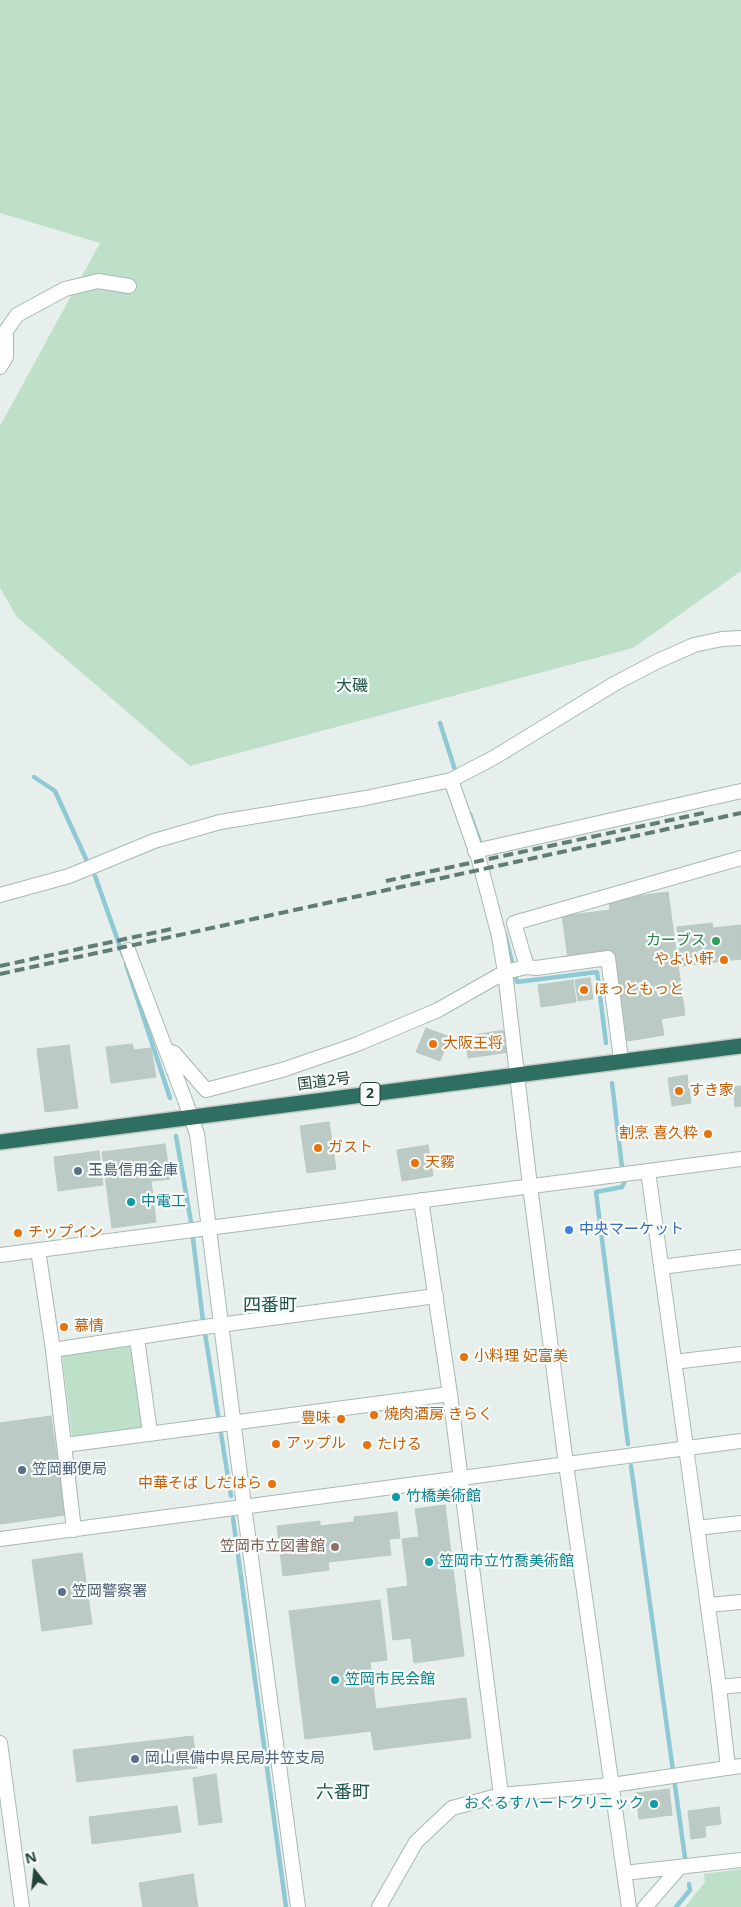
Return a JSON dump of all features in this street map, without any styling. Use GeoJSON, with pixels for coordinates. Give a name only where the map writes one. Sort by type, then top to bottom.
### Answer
{"type":"FeatureCollection","features":[{"type":"Feature","properties":{"kind":"highway","name":"国道2号"},"geometry":{"type":"LineString","coordinates":[[0,1142],[621,1060],[741,1046]]}},
{"type":"Feature","properties":{"kind":"street"},"geometry":{"type":"LineString","coordinates":[[0,367],[6,357],[6,331],[17,314],[64,289],[98,281],[129,286]]}},
{"type":"Feature","properties":{"kind":"street"},"geometry":{"type":"LineString","coordinates":[[0,895],[69,876],[154,841],[220,822],[366,798],[451,780],[495,757],[614,684],[658,661],[694,645],[722,639],[741,638]]}},
{"type":"Feature","properties":{"kind":"street"},"geometry":{"type":"LineString","coordinates":[[451,780],[480,850],[499,936],[516,970]]}},
{"type":"Feature","properties":{"kind":"street"},"geometry":{"type":"LineString","coordinates":[[480,850],[741,791]]}},
{"type":"Feature","properties":{"kind":"street"},"geometry":{"type":"LineString","coordinates":[[629,1907],[566,1464],[517,1075],[514,923],[741,858]]}},
{"type":"Feature","properties":{"kind":"street"},"geometry":{"type":"LineString","coordinates":[[128,950],[196,1134],[205,1228],[209,1327],[224,1423],[244,1506],[298,1907]]}},
{"type":"Feature","properties":{"kind":"street"},"geometry":{"type":"LineString","coordinates":[[166,1050],[174,1053],[206,1090],[282,1070],[355,1045],[438,1010],[516,970],[608,958],[621,1060]]}},
{"type":"Feature","properties":{"kind":"street"},"geometry":{"type":"LineString","coordinates":[[0,1254],[741,1159]]}},
{"type":"Feature","properties":{"kind":"street"},"geometry":{"type":"LineString","coordinates":[[379,1907],[416,1842],[452,1808],[501,1795],[612,1785],[734,1767],[719,1687],[648,1171]]}},
{"type":"Feature","properties":{"kind":"street"},"geometry":{"type":"LineString","coordinates":[[421,1200],[450,1394],[501,1795]]}},
{"type":"Feature","properties":{"kind":"street"},"geometry":{"type":"LineString","coordinates":[[38,1250],[53,1350],[74,1530]]}},
{"type":"Feature","properties":{"kind":"street"},"geometry":{"type":"LineString","coordinates":[[661,1267],[741,1257]]}},
{"type":"Feature","properties":{"kind":"street"},"geometry":{"type":"LineString","coordinates":[[53,1350],[436,1296]]}},
{"type":"Feature","properties":{"kind":"street"},"geometry":{"type":"LineString","coordinates":[[136,1338],[150,1433]]}},
{"type":"Feature","properties":{"kind":"street"},"geometry":{"type":"LineString","coordinates":[[674,1362],[741,1354]]}},
{"type":"Feature","properties":{"kind":"street"},"geometry":{"type":"LineString","coordinates":[[64,1445],[450,1394]]}},
{"type":"Feature","properties":{"kind":"street"},"geometry":{"type":"LineString","coordinates":[[0,1539],[741,1441]]}},
{"type":"Feature","properties":{"kind":"street"},"geometry":{"type":"LineString","coordinates":[[697,1528],[741,1523]]}},
{"type":"Feature","properties":{"kind":"street"},"geometry":{"type":"LineString","coordinates":[[708,1605],[741,1602]]}},
{"type":"Feature","properties":{"kind":"street"},"geometry":{"type":"LineString","coordinates":[[719,1687],[741,1685]]}},
{"type":"Feature","properties":{"kind":"street"},"geometry":{"type":"LineString","coordinates":[[0,1743],[22,1907]]}},
{"type":"Feature","properties":{"kind":"street"},"geometry":{"type":"LineString","coordinates":[[624,1873],[741,1860]]}},
{"type":"Feature","properties":{"kind":"street"},"geometry":{"type":"LineString","coordinates":[[645,1907],[680,1867]]}},
{"type":"Feature","properties":{"kind":"green space"},"geometry":{"type":"Polygon","coordinates":[[[0,0],[741,0],[741,571],[633,648],[190,766],[17,617],[0,588],[0,426],[100,243],[0,213],[0,0]]]}},
{"type":"Feature","properties":{"kind":"green space"},"geometry":{"type":"Polygon","coordinates":[[[132,1345],[144,1427],[138,1431],[72,1437],[62,1355],[132,1345]]]}},
{"type":"Feature","properties":{"kind":"green space"},"geometry":{"type":"Polygon","coordinates":[[[741,1869],[741,1907],[685,1907],[705,1882],[704,1874],[741,1869]]]}},
{"type":"Feature","properties":{"kind":"building"},"geometry":{"type":"Polygon","coordinates":[[[668,892],[685,1015],[661,1019],[664,1035],[627,1041],[615,953],[568,959],[562,916],[610,910],[609,900],[668,892]]]}},
{"type":"Feature","properties":{"kind":"building"},"geometry":{"type":"Polygon","coordinates":[[[712,923],[713,928],[741,925],[741,959],[681,966],[677,927],[712,923]]]}},
{"type":"Feature","properties":{"kind":"building","name":"ほっともっと"},"geometry":{"type":"Polygon","coordinates":[[[590,978],[593,999],[578,1001],[575,980],[590,978]]]}},
{"type":"Feature","properties":{"kind":"building"},"geometry":{"type":"Polygon","coordinates":[[[573,980],[576,1002],[541,1007],[538,985],[573,980]]]}},
{"type":"Feature","properties":{"kind":"building","name":"大阪王将"},"geometry":{"type":"Polygon","coordinates":[[[426,1028],[450,1037],[440,1061],[416,1052],[426,1028]]]}},
{"type":"Feature","properties":{"kind":"building"},"geometry":{"type":"Polygon","coordinates":[[[506,1030],[509,1052],[468,1058],[465,1036],[506,1030]]]}},
{"type":"Feature","properties":{"kind":"building"},"geometry":{"type":"Polygon","coordinates":[[[132,1044],[134,1050],[151,1048],[156,1077],[111,1083],[106,1047],[132,1044]]]}},
{"type":"Feature","properties":{"kind":"building"},"geometry":{"type":"Polygon","coordinates":[[[69,1045],[78,1108],[45,1112],[37,1049],[69,1045]]]}},
{"type":"Feature","properties":{"kind":"building","name":"すき家"},"geometry":{"type":"Polygon","coordinates":[[[687,1075],[691,1103],[672,1106],[668,1078],[687,1075]]]}},
{"type":"Feature","properties":{"kind":"building"},"geometry":{"type":"Polygon","coordinates":[[[741,1086],[741,1106],[735,1107],[733,1087],[741,1086]]]}},
{"type":"Feature","properties":{"kind":"building","name":"ガスト"},"geometry":{"type":"Polygon","coordinates":[[[329,1122],[336,1169],[307,1173],[300,1126],[329,1122]]]}},
{"type":"Feature","properties":{"kind":"building","name":"中電工"},"geometry":{"type":"Polygon","coordinates":[[[165,1144],[170,1179],[151,1181],[156,1222],[112,1228],[102,1152],[165,1144]]]}},
{"type":"Feature","properties":{"kind":"building","name":"天霧"},"geometry":{"type":"Polygon","coordinates":[[[428,1145],[433,1176],[402,1181],[397,1150],[428,1145]]]}},
{"type":"Feature","properties":{"kind":"building","name":"玉島信用金庫"},"geometry":{"type":"Polygon","coordinates":[[[99,1151],[103,1185],[58,1191],[54,1157],[99,1151]]]}},
{"type":"Feature","properties":{"kind":"building"},"geometry":{"type":"Polygon","coordinates":[[[51,1416],[65,1515],[0,1524],[0,1423],[51,1416]]]}},
{"type":"Feature","properties":{"kind":"building","name":"笠岡市立竹喬美術館"},"geometry":{"type":"Polygon","coordinates":[[[445,1505],[464,1656],[414,1663],[411,1638],[393,1640],[387,1589],[408,1586],[402,1539],[419,1537],[415,1509],[445,1505]]]}},
{"type":"Feature","properties":{"kind":"building","name":"笠岡市立図書館"},"geometry":{"type":"Polygon","coordinates":[[[397,1512],[400,1538],[389,1539],[391,1555],[328,1562],[329,1570],[283,1576],[277,1526],[320,1521],[320,1526],[354,1522],[354,1517],[397,1512]]]}},
{"type":"Feature","properties":{"kind":"building","name":"笠岡警察署"},"geometry":{"type":"Polygon","coordinates":[[[82,1553],[92,1624],[42,1631],[32,1560],[82,1553]]]}},
{"type":"Feature","properties":{"kind":"building","name":"笠岡市民会館"},"geometry":{"type":"Polygon","coordinates":[[[380,1600],[387,1660],[370,1662],[376,1709],[466,1698],[471,1738],[374,1750],[371,1731],[305,1739],[289,1611],[380,1600]]]}},
{"type":"Feature","properties":{"kind":"building","name":"岡山県備中県民局井笠支局"},"geometry":{"type":"Polygon","coordinates":[[[193,1736],[197,1768],[77,1782],[73,1750],[193,1736]]]}},
{"type":"Feature","properties":{"kind":"building"},"geometry":{"type":"Polygon","coordinates":[[[216,1774],[222,1822],[199,1825],[193,1778],[216,1774]]]}},
{"type":"Feature","properties":{"kind":"building","name":"おぐるすハートクリニック"},"geometry":{"type":"Polygon","coordinates":[[[669,1789],[672,1815],[639,1819],[636,1793],[669,1789]]]}},
{"type":"Feature","properties":{"kind":"building"},"geometry":{"type":"Polygon","coordinates":[[[177,1806],[181,1832],[92,1844],[89,1817],[177,1806]]]}},
{"type":"Feature","properties":{"kind":"building"},"geometry":{"type":"Polygon","coordinates":[[[719,1807],[721,1824],[705,1826],[706,1837],[691,1839],[688,1811],[719,1807]]]}},
{"type":"Feature","properties":{"kind":"building"},"geometry":{"type":"Polygon","coordinates":[[[193,1874],[198,1907],[143,1907],[139,1883],[193,1874]]]}},
{"type":"Feature","properties":{"kind":"waterway"},"geometry":{"type":"LineString","coordinates":[[440,723],[455,770]]}},
{"type":"Feature","properties":{"kind":"waterway"},"geometry":{"type":"LineString","coordinates":[[34,777],[55,791],[86,859]]}},
{"type":"Feature","properties":{"kind":"waterway"},"geometry":{"type":"LineString","coordinates":[[470,814],[482,848]]}},
{"type":"Feature","properties":{"kind":"waterway"},"geometry":{"type":"LineString","coordinates":[[95,876],[123,955]]}},
{"type":"Feature","properties":{"kind":"waterway"},"geometry":{"type":"LineString","coordinates":[[505,934],[517,982],[597,972],[606,1043]]}},
{"type":"Feature","properties":{"kind":"waterway"},"geometry":{"type":"LineString","coordinates":[[126,964],[170,1098]]}},
{"type":"Feature","properties":{"kind":"waterway"},"geometry":{"type":"LineString","coordinates":[[612,1083],[622,1167]]}},
{"type":"Feature","properties":{"kind":"waterway"},"geometry":{"type":"LineString","coordinates":[[176,1136],[191,1222],[203,1321],[231,1496]]}},
{"type":"Feature","properties":{"kind":"waterway"},"geometry":{"type":"LineString","coordinates":[[624,1183],[622,1187],[596,1192],[628,1444]]}},
{"type":"Feature","properties":{"kind":"waterway"},"geometry":{"type":"LineString","coordinates":[[631,1466],[685,1858]]}},
{"type":"Feature","properties":{"kind":"waterway"},"geometry":{"type":"LineString","coordinates":[[233,1518],[286,1907]]}},
{"type":"Feature","properties":{"kind":"waterway"},"geometry":{"type":"LineString","coordinates":[[676,1907],[690,1890],[689,1884]]}},
{"type":"Feature","properties":{"kind":"railway"},"geometry":{"type":"LineString","coordinates":[[386,881],[708,812]]}},
{"type":"Feature","properties":{"kind":"railway"},"geometry":{"type":"LineString","coordinates":[[0,974],[741,813]]}},
{"type":"Feature","properties":{"kind":"railway"},"geometry":{"type":"LineString","coordinates":[[0,966],[176,928]]}},
{"type":"Feature","properties":{"kind":"place","name":"カーブス"},"geometry":{"type":"Point","coordinates":[716,941]}},
{"type":"Feature","properties":{"kind":"place","name":"やよい軒"},"geometry":{"type":"Point","coordinates":[724,960]}},
{"type":"Feature","properties":{"kind":"place","name":"ほっともっと"},"geometry":{"type":"Point","coordinates":[584,990]}},
{"type":"Feature","properties":{"kind":"place","name":"大阪王将"},"geometry":{"type":"Point","coordinates":[433,1044]}},
{"type":"Feature","properties":{"kind":"place","name":"すき家"},"geometry":{"type":"Point","coordinates":[679,1091]}},
{"type":"Feature","properties":{"kind":"place","name":"割烹 喜久粋"},"geometry":{"type":"Point","coordinates":[708,1134]}},
{"type":"Feature","properties":{"kind":"place","name":"ガスト"},"geometry":{"type":"Point","coordinates":[318,1148]}},
{"type":"Feature","properties":{"kind":"place","name":"天霧"},"geometry":{"type":"Point","coordinates":[415,1163]}},
{"type":"Feature","properties":{"kind":"place","name":"玉島信用金庫"},"geometry":{"type":"Point","coordinates":[78,1171]}},
{"type":"Feature","properties":{"kind":"place","name":"中電工"},"geometry":{"type":"Point","coordinates":[131,1202]}},
{"type":"Feature","properties":{"kind":"place","name":"中央マーケット"},"geometry":{"type":"Point","coordinates":[569,1230]}},
{"type":"Feature","properties":{"kind":"place","name":"チップイン"},"geometry":{"type":"Point","coordinates":[18,1233]}},
{"type":"Feature","properties":{"kind":"place","name":"慕情"},"geometry":{"type":"Point","coordinates":[64,1327]}},
{"type":"Feature","properties":{"kind":"place","name":"小料理 妃富美"},"geometry":{"type":"Point","coordinates":[464,1357]}},
{"type":"Feature","properties":{"kind":"place","name":"焼肉酒房 きらく"},"geometry":{"type":"Point","coordinates":[374,1415]}},
{"type":"Feature","properties":{"kind":"place","name":"豊味"},"geometry":{"type":"Point","coordinates":[341,1419]}},
{"type":"Feature","properties":{"kind":"place","name":"アップル"},"geometry":{"type":"Point","coordinates":[276,1444]}},
{"type":"Feature","properties":{"kind":"place","name":"たける"},"geometry":{"type":"Point","coordinates":[367,1445]}},
{"type":"Feature","properties":{"kind":"place","name":"笠岡郵便局"},"geometry":{"type":"Point","coordinates":[22,1470]}},
{"type":"Feature","properties":{"kind":"place","name":"中華そば しだはら"},"geometry":{"type":"Point","coordinates":[272,1484]}},
{"type":"Feature","properties":{"kind":"place","name":"竹橋美術館"},"geometry":{"type":"Point","coordinates":[396,1497]}},
{"type":"Feature","properties":{"kind":"place","name":"笠岡市立図書館"},"geometry":{"type":"Point","coordinates":[335,1547]}},
{"type":"Feature","properties":{"kind":"place","name":"笠岡市立竹喬美術館"},"geometry":{"type":"Point","coordinates":[429,1562]}},
{"type":"Feature","properties":{"kind":"place","name":"笠岡警察署"},"geometry":{"type":"Point","coordinates":[62,1592]}},
{"type":"Feature","properties":{"kind":"place","name":"笠岡市民会館"},"geometry":{"type":"Point","coordinates":[335,1680]}},
{"type":"Feature","properties":{"kind":"place","name":"岡山県備中県民局井笠支局"},"geometry":{"type":"Point","coordinates":[135,1759]}},
{"type":"Feature","properties":{"kind":"place","name":"おぐるすハートクリニック"},"geometry":{"type":"Point","coordinates":[654,1804]}},
{"type":"Feature","properties":{"kind":"district","name":"大磯"},"geometry":{"type":"Point","coordinates":[352,686]}},
{"type":"Feature","properties":{"kind":"district","name":"四番町"},"geometry":{"type":"Point","coordinates":[270,1306]}},
{"type":"Feature","properties":{"kind":"district","name":"六番町"},"geometry":{"type":"Point","coordinates":[343,1793]}}]}
